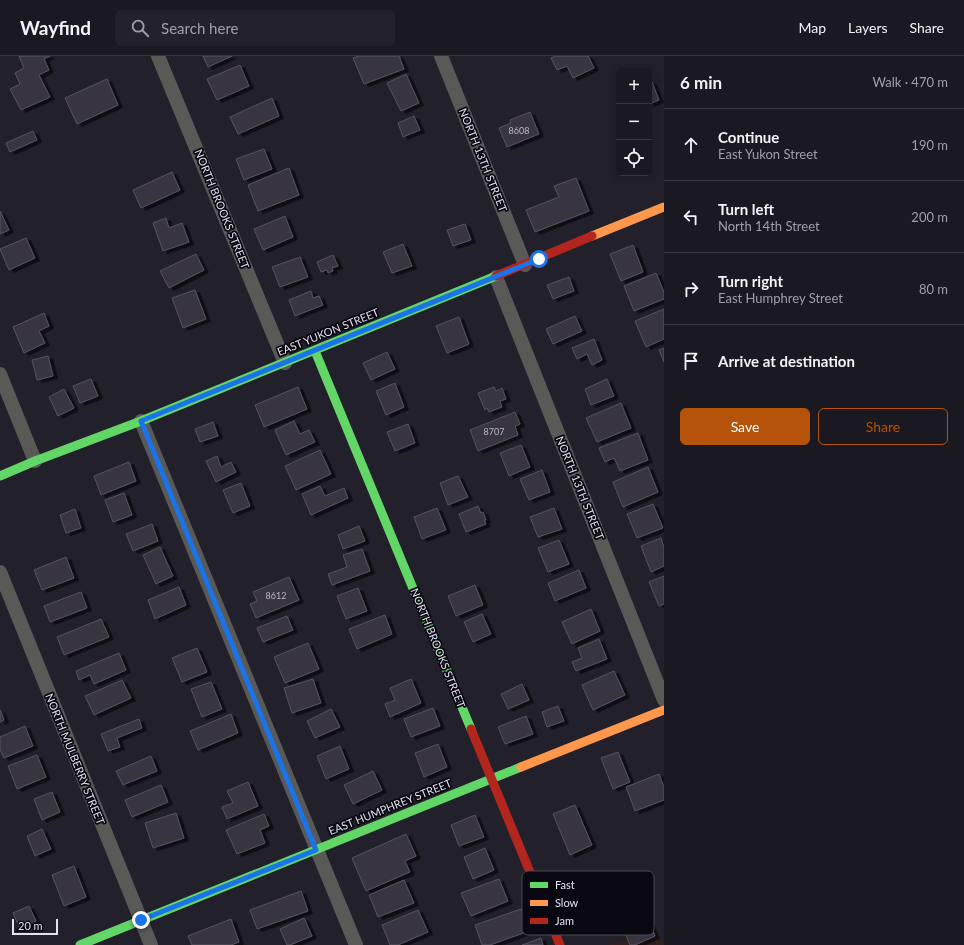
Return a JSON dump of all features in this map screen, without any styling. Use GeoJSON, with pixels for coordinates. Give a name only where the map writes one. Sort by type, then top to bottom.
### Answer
{"type":"FeatureCollection","features":[{"type":"Feature","properties":{"kind":"street","name":"NORTH BROOKS STREET"},"geometry":{"type":"LineString","coordinates":[[158,56],[285,363]]}},
{"type":"Feature","properties":{"kind":"street","name":"NORTH 13TH STREET"},"geometry":{"type":"LineString","coordinates":[[441,56],[526,264]]}},
{"type":"Feature","properties":{"kind":"street","name":"EAST YUKON STREET"},"geometry":{"type":"LineString","coordinates":[[0,476],[34,461],[141,421],[315,351],[664,207]]}},
{"type":"Feature","properties":{"kind":"street","name":"NORTH 13TH STREET"},"geometry":{"type":"LineString","coordinates":[[496,277],[664,700]]}},
{"type":"Feature","properties":{"kind":"street","name":"NORTH BROOKS STREET"},"geometry":{"type":"LineString","coordinates":[[315,351],[530,871]]}},
{"type":"Feature","properties":{"kind":"street"},"geometry":{"type":"LineString","coordinates":[[0,374],[34,461]]}},
{"type":"Feature","properties":{"kind":"street"},"geometry":{"type":"LineString","coordinates":[[141,421],[356,945]]}},
{"type":"Feature","properties":{"kind":"street","name":"NORTH MULBERRY STREET"},"geometry":{"type":"LineString","coordinates":[[0,572],[151,945]]}},
{"type":"Feature","properties":{"kind":"street","name":"EAST HUMPHREY STREET"},"geometry":{"type":"LineString","coordinates":[[80,945],[664,710]]}},
{"type":"Feature","properties":{"kind":"street","name":"NORTH BROOKS STREET"},"geometry":{"type":"LineString","coordinates":[[556,935],[560,945]]}},
{"type":"Feature","properties":{"kind":"shaded area"},"geometry":{"type":"Polygon","coordinates":[[[657,929],[664,945],[608,945],[639,935],[654,935],[654,930],[657,929]]]}},
{"type":"Feature","properties":{"kind":"building"},"geometry":{"type":"Polygon","coordinates":[[[19,56],[50,56],[44,59],[49,70],[39,75],[50,97],[21,110],[10,89],[20,84],[15,73],[24,68],[19,56]]]}},
{"type":"Feature","properties":{"kind":"building"},"geometry":{"type":"Polygon","coordinates":[[[203,56],[232,56],[208,67],[203,56]]]}},
{"type":"Feature","properties":{"kind":"building"},"geometry":{"type":"Polygon","coordinates":[[[359,56],[399,56],[404,69],[364,84],[353,58],[359,56]]]}},
{"type":"Feature","properties":{"kind":"building"},"geometry":{"type":"Polygon","coordinates":[[[556,56],[588,56],[594,68],[573,78],[567,66],[557,70],[551,58],[556,56]]]}},
{"type":"Feature","properties":{"kind":"building"},"geometry":{"type":"Polygon","coordinates":[[[240,65],[249,86],[217,100],[207,79],[240,65]]]}},
{"type":"Feature","properties":{"kind":"building"},"geometry":{"type":"Polygon","coordinates":[[[406,74],[419,103],[401,111],[387,83],[406,74]]]}},
{"type":"Feature","properties":{"kind":"building"},"geometry":{"type":"Polygon","coordinates":[[[107,79],[118,105],[77,124],[65,98],[107,79]]]}},
{"type":"Feature","properties":{"kind":"building"},"geometry":{"type":"Polygon","coordinates":[[[652,82],[659,100],[652,103],[652,82]]]}},
{"type":"Feature","properties":{"kind":"building"},"geometry":{"type":"Polygon","coordinates":[[[272,98],[279,116],[238,134],[230,117],[272,98]]]}},
{"type":"Feature","properties":{"kind":"building"},"geometry":{"type":"Polygon","coordinates":[[[530,112],[539,134],[507,147],[499,128],[511,123],[510,120],[530,112]]]}},
{"type":"Feature","properties":{"kind":"building"},"geometry":{"type":"Polygon","coordinates":[[[414,116],[420,130],[403,137],[398,123],[414,116]]]}},
{"type":"Feature","properties":{"kind":"building"},"geometry":{"type":"Polygon","coordinates":[[[33,131],[37,140],[10,152],[6,143],[33,131]]]}},
{"type":"Feature","properties":{"kind":"building"},"geometry":{"type":"Polygon","coordinates":[[[264,149],[272,169],[244,180],[236,159],[264,149]]]}},
{"type":"Feature","properties":{"kind":"building"},"geometry":{"type":"Polygon","coordinates":[[[289,168],[299,195],[258,211],[248,185],[289,168]]]}},
{"type":"Feature","properties":{"kind":"building"},"geometry":{"type":"Polygon","coordinates":[[[172,172],[180,190],[141,208],[133,190],[172,172]]]}},
{"type":"Feature","properties":{"kind":"building"},"geometry":{"type":"Polygon","coordinates":[[[576,178],[589,211],[535,232],[526,210],[559,197],[554,186],[576,178]]]}},
{"type":"Feature","properties":{"kind":"building"},"geometry":{"type":"Polygon","coordinates":[[[0,211],[9,230],[0,234],[0,211]]]}},
{"type":"Feature","properties":{"kind":"building"},"geometry":{"type":"Polygon","coordinates":[[[285,216],[293,237],[263,250],[254,229],[285,216]]]}},
{"type":"Feature","properties":{"kind":"building"},"geometry":{"type":"Polygon","coordinates":[[[166,218],[169,228],[182,223],[189,242],[163,251],[153,223],[166,218]]]}},
{"type":"Feature","properties":{"kind":"building"},"geometry":{"type":"Polygon","coordinates":[[[465,224],[471,240],[453,246],[447,230],[465,224]]]}},
{"type":"Feature","properties":{"kind":"building"},"geometry":{"type":"Polygon","coordinates":[[[26,238],[35,258],[9,270],[0,249],[26,238]]]}},
{"type":"Feature","properties":{"kind":"building"},"geometry":{"type":"Polygon","coordinates":[[[403,244],[412,266],[392,273],[383,252],[403,244]]]}},
{"type":"Feature","properties":{"kind":"building"},"geometry":{"type":"Polygon","coordinates":[[[633,245],[643,272],[621,281],[610,254],[633,245]]]}},
{"type":"Feature","properties":{"kind":"building"},"geometry":{"type":"Polygon","coordinates":[[[196,254],[204,270],[169,288],[160,271],[196,254]]]}},
{"type":"Feature","properties":{"kind":"building"},"geometry":{"type":"Polygon","coordinates":[[[333,255],[338,266],[332,268],[333,271],[328,273],[327,270],[321,272],[317,262],[333,255]]]}},
{"type":"Feature","properties":{"kind":"building"},"geometry":{"type":"Polygon","coordinates":[[[300,257],[308,277],[280,287],[272,267],[300,257]]]}},
{"type":"Feature","properties":{"kind":"building"},"geometry":{"type":"Polygon","coordinates":[[[656,273],[664,292],[664,299],[634,311],[624,286],[656,273]]]}},
{"type":"Feature","properties":{"kind":"building"},"geometry":{"type":"Polygon","coordinates":[[[569,277],[574,291],[553,299],[547,285],[569,277]]]}},
{"type":"Feature","properties":{"kind":"building"},"geometry":{"type":"Polygon","coordinates":[[[195,290],[206,319],[183,328],[172,298],[195,290]]]}},
{"type":"Feature","properties":{"kind":"building"},"geometry":{"type":"Polygon","coordinates":[[[311,291],[313,298],[319,296],[323,305],[295,316],[289,300],[311,291]]]}},
{"type":"Feature","properties":{"kind":"building"},"geometry":{"type":"Polygon","coordinates":[[[664,309],[664,339],[646,347],[635,321],[664,309]]]}},
{"type":"Feature","properties":{"kind":"building"},"geometry":{"type":"Polygon","coordinates":[[[44,313],[49,326],[39,331],[45,343],[24,353],[13,327],[44,313]]]}},
{"type":"Feature","properties":{"kind":"building"},"geometry":{"type":"Polygon","coordinates":[[[575,316],[582,331],[553,344],[546,329],[575,316]]]}},
{"type":"Feature","properties":{"kind":"building"},"geometry":{"type":"Polygon","coordinates":[[[459,317],[469,344],[447,353],[436,326],[459,317]]]}},
{"type":"Feature","properties":{"kind":"building"},"geometry":{"type":"Polygon","coordinates":[[[594,339],[602,360],[592,365],[587,354],[577,359],[572,348],[594,339]]]}},
{"type":"Feature","properties":{"kind":"building"},"geometry":{"type":"Polygon","coordinates":[[[664,348],[664,362],[659,350],[664,348]]]}},
{"type":"Feature","properties":{"kind":"building"},"geometry":{"type":"Polygon","coordinates":[[[387,352],[395,369],[371,380],[363,363],[387,352]]]}},
{"type":"Feature","properties":{"kind":"building"},"geometry":{"type":"Polygon","coordinates":[[[48,356],[53,376],[37,380],[32,360],[48,356]]]}},
{"type":"Feature","properties":{"kind":"building"},"geometry":{"type":"Polygon","coordinates":[[[91,379],[98,396],[80,403],[73,386],[91,379]]]}},
{"type":"Feature","properties":{"kind":"building"},"geometry":{"type":"Polygon","coordinates":[[[607,379],[614,396],[591,405],[585,389],[607,379]]]}},
{"type":"Feature","properties":{"kind":"building"},"geometry":{"type":"Polygon","coordinates":[[[395,383],[404,407],[386,415],[376,391],[395,383]]]}},
{"type":"Feature","properties":{"kind":"building"},"geometry":{"type":"Polygon","coordinates":[[[298,387],[307,409],[264,427],[255,405],[298,387]]]}},
{"type":"Feature","properties":{"kind":"building"},"geometry":{"type":"Polygon","coordinates":[[[494,387],[496,391],[502,388],[506,399],[500,401],[502,407],[489,412],[487,408],[485,410],[478,393],[494,387]]]}},
{"type":"Feature","properties":{"kind":"building"},"geometry":{"type":"Polygon","coordinates":[[[64,389],[74,408],[58,416],[49,397],[64,389]]]}},
{"type":"Feature","properties":{"kind":"building"},"geometry":{"type":"Polygon","coordinates":[[[621,403],[631,428],[597,442],[586,418],[621,403]]]}},
{"type":"Feature","properties":{"kind":"building"},"geometry":{"type":"Polygon","coordinates":[[[515,412],[520,424],[515,426],[518,435],[478,451],[470,430],[515,412]]]}},
{"type":"Feature","properties":{"kind":"building"},"geometry":{"type":"Polygon","coordinates":[[[294,421],[300,434],[309,430],[315,442],[286,455],[275,430],[294,421]]]}},
{"type":"Feature","properties":{"kind":"building"},"geometry":{"type":"Polygon","coordinates":[[[213,422],[218,436],[200,442],[195,429],[213,422]]]}},
{"type":"Feature","properties":{"kind":"building"},"geometry":{"type":"Polygon","coordinates":[[[408,424],[415,443],[395,451],[387,432],[408,424]]]}},
{"type":"Feature","properties":{"kind":"building"},"geometry":{"type":"Polygon","coordinates":[[[638,433],[648,460],[620,471],[614,458],[605,462],[599,448],[638,433]]]}},
{"type":"Feature","properties":{"kind":"building"},"geometry":{"type":"Polygon","coordinates":[[[521,445],[530,467],[509,476],[500,453],[521,445]]]}},
{"type":"Feature","properties":{"kind":"building"},"geometry":{"type":"Polygon","coordinates":[[[320,450],[331,474],[296,490],[285,466],[320,450]]]}},
{"type":"Feature","properties":{"kind":"building"},"geometry":{"type":"Polygon","coordinates":[[[217,456],[221,467],[231,462],[236,472],[216,482],[206,461],[217,456]]]}},
{"type":"Feature","properties":{"kind":"building"},"geometry":{"type":"Polygon","coordinates":[[[129,462],[136,481],[101,495],[94,476],[129,462]]]}},
{"type":"Feature","properties":{"kind":"building"},"geometry":{"type":"Polygon","coordinates":[[[648,467],[658,492],[623,507],[613,482],[648,467]]]}},
{"type":"Feature","properties":{"kind":"building"},"geometry":{"type":"Polygon","coordinates":[[[542,470],[550,492],[529,500],[520,479],[542,470]]]}},
{"type":"Feature","properties":{"kind":"building"},"geometry":{"type":"Polygon","coordinates":[[[458,476],[468,497],[448,505],[440,483],[458,476]]]}},
{"type":"Feature","properties":{"kind":"building"},"geometry":{"type":"Polygon","coordinates":[[[241,483],[250,506],[233,513],[223,490],[241,483]]]}},
{"type":"Feature","properties":{"kind":"building"},"geometry":{"type":"Polygon","coordinates":[[[320,486],[325,496],[344,488],[348,498],[311,515],[302,494],[320,486]]]}},
{"type":"Feature","properties":{"kind":"building"},"geometry":{"type":"Polygon","coordinates":[[[124,493],[132,515],[113,522],[105,500],[124,493]]]}},
{"type":"Feature","properties":{"kind":"building"},"geometry":{"type":"Polygon","coordinates":[[[653,504],[663,528],[637,538],[627,514],[653,504]]]}},
{"type":"Feature","properties":{"kind":"building"},"geometry":{"type":"Polygon","coordinates":[[[478,506],[481,513],[483,512],[486,524],[466,532],[459,514],[478,506]]]}},
{"type":"Feature","properties":{"kind":"building"},"geometry":{"type":"Polygon","coordinates":[[[437,508],[446,530],[422,539],[414,517],[437,508]]]}},
{"type":"Feature","properties":{"kind":"building"},"geometry":{"type":"Polygon","coordinates":[[[554,508],[562,529],[538,537],[530,517],[554,508]]]}},
{"type":"Feature","properties":{"kind":"building"},"geometry":{"type":"Polygon","coordinates":[[[75,509],[81,528],[66,533],[60,515],[75,509]]]}},
{"type":"Feature","properties":{"kind":"building"},"geometry":{"type":"Polygon","coordinates":[[[152,524],[158,541],[133,551],[126,534],[152,524]]]}},
{"type":"Feature","properties":{"kind":"building"},"geometry":{"type":"Polygon","coordinates":[[[359,526],[365,541],[343,549],[338,535],[359,526]]]}},
{"type":"Feature","properties":{"kind":"building"},"geometry":{"type":"Polygon","coordinates":[[[661,538],[664,547],[664,566],[651,572],[641,546],[661,538]]]}},
{"type":"Feature","properties":{"kind":"building"},"geometry":{"type":"Polygon","coordinates":[[[559,540],[569,564],[548,572],[538,548],[559,540]]]}},
{"type":"Feature","properties":{"kind":"building"},"geometry":{"type":"Polygon","coordinates":[[[160,547],[173,576],[156,584],[143,555],[160,547]]]}},
{"type":"Feature","properties":{"kind":"building"},"geometry":{"type":"Polygon","coordinates":[[[362,549],[370,571],[332,585],[328,574],[347,567],[343,555],[362,549]]]}},
{"type":"Feature","properties":{"kind":"building"},"geometry":{"type":"Polygon","coordinates":[[[66,557],[74,578],[42,590],[34,570],[66,557]]]}},
{"type":"Feature","properties":{"kind":"building"},"geometry":{"type":"Polygon","coordinates":[[[579,570],[586,588],[555,601],[548,583],[579,570]]]}},
{"type":"Feature","properties":{"kind":"building"},"geometry":{"type":"Polygon","coordinates":[[[664,576],[664,604],[659,606],[649,582],[664,576]]]}},
{"type":"Feature","properties":{"kind":"building"},"geometry":{"type":"Polygon","coordinates":[[[289,577],[299,600],[256,618],[250,604],[257,601],[253,592],[289,577]]]}},
{"type":"Feature","properties":{"kind":"building"},"geometry":{"type":"Polygon","coordinates":[[[475,585],[483,605],[456,616],[448,596],[475,585]]]}},
{"type":"Feature","properties":{"kind":"building"},"geometry":{"type":"Polygon","coordinates":[[[179,587],[186,605],[155,619],[148,600],[179,587]]]}},
{"type":"Feature","properties":{"kind":"building"},"geometry":{"type":"Polygon","coordinates":[[[358,588],[367,611],[346,619],[337,596],[358,588]]]}},
{"type":"Feature","properties":{"kind":"building"},"geometry":{"type":"Polygon","coordinates":[[[81,592],[87,608],[50,622],[44,606],[81,592]]]}},
{"type":"Feature","properties":{"kind":"building"},"geometry":{"type":"Polygon","coordinates":[[[591,609],[600,631],[572,644],[562,622],[591,609]]]}},
{"type":"Feature","properties":{"kind":"building"},"geometry":{"type":"Polygon","coordinates":[[[482,614],[491,634],[473,642],[464,622],[482,614]]]}},
{"type":"Feature","properties":{"kind":"building"},"geometry":{"type":"Polygon","coordinates":[[[385,615],[392,634],[357,649],[349,629],[385,615]]]}},
{"type":"Feature","properties":{"kind":"building"},"geometry":{"type":"Polygon","coordinates":[[[287,616],[293,630],[263,642],[257,628],[287,616]]]}},
{"type":"Feature","properties":{"kind":"building"},"geometry":{"type":"Polygon","coordinates":[[[101,619],[109,637],[64,655],[57,637],[101,619]]]}},
{"type":"Feature","properties":{"kind":"building"},"geometry":{"type":"Polygon","coordinates":[[[599,639],[607,659],[576,671],[572,662],[582,658],[578,648],[599,639]]]}},
{"type":"Feature","properties":{"kind":"building"},"geometry":{"type":"Polygon","coordinates":[[[308,643],[319,669],[285,683],[274,657],[308,643]]]}},
{"type":"Feature","properties":{"kind":"building"},"geometry":{"type":"Polygon","coordinates":[[[197,648],[207,672],[182,682],[172,658],[197,648]]]}},
{"type":"Feature","properties":{"kind":"building"},"geometry":{"type":"Polygon","coordinates":[[[119,653],[126,670],[94,684],[90,675],[79,680],[76,671],[119,653]]]}},
{"type":"Feature","properties":{"kind":"building"},"geometry":{"type":"Polygon","coordinates":[[[614,671],[625,695],[593,710],[582,685],[614,671]]]}},
{"type":"Feature","properties":{"kind":"building"},"geometry":{"type":"Polygon","coordinates":[[[313,679],[321,703],[292,713],[284,688],[313,679]]]}},
{"type":"Feature","properties":{"kind":"building"},"geometry":{"type":"Polygon","coordinates":[[[411,679],[421,703],[390,717],[385,704],[395,700],[390,688],[411,679]]]}},
{"type":"Feature","properties":{"kind":"building"},"geometry":{"type":"Polygon","coordinates":[[[122,680],[131,698],[94,715],[85,696],[122,680]]]}},
{"type":"Feature","properties":{"kind":"building"},"geometry":{"type":"Polygon","coordinates":[[[211,682],[222,709],[202,717],[191,689],[211,682]]]}},
{"type":"Feature","properties":{"kind":"building"},"geometry":{"type":"Polygon","coordinates":[[[522,684],[529,700],[508,709],[501,694],[522,684]]]}},
{"type":"Feature","properties":{"kind":"building"},"geometry":{"type":"Polygon","coordinates":[[[558,706],[564,721],[547,727],[542,712],[558,706]]]}},
{"type":"Feature","properties":{"kind":"building"},"geometry":{"type":"Polygon","coordinates":[[[433,708],[440,726],[411,737],[404,719],[433,708]]]}},
{"type":"Feature","properties":{"kind":"building"},"geometry":{"type":"Polygon","coordinates":[[[331,709],[340,727],[315,738],[307,721],[331,709]]]}},
{"type":"Feature","properties":{"kind":"building"},"geometry":{"type":"Polygon","coordinates":[[[0,710],[4,720],[0,722],[0,710]]]}},
{"type":"Feature","properties":{"kind":"building"},"geometry":{"type":"Polygon","coordinates":[[[231,714],[238,733],[198,750],[190,731],[231,714]]]}},
{"type":"Feature","properties":{"kind":"building"},"geometry":{"type":"Polygon","coordinates":[[[526,716],[533,734],[505,744],[498,727],[526,716]]]}},
{"type":"Feature","properties":{"kind":"building"},"geometry":{"type":"Polygon","coordinates":[[[139,719],[142,728],[117,738],[120,747],[108,751],[101,734],[139,719]]]}},
{"type":"Feature","properties":{"kind":"building"},"geometry":{"type":"Polygon","coordinates":[[[25,726],[33,746],[4,758],[0,750],[0,737],[25,726]]]}},
{"type":"Feature","properties":{"kind":"building"},"geometry":{"type":"Polygon","coordinates":[[[438,744],[447,767],[424,777],[415,753],[438,744]]]}},
{"type":"Feature","properties":{"kind":"building"},"geometry":{"type":"Polygon","coordinates":[[[340,746],[349,769],[326,779],[317,756],[340,746]]]}},
{"type":"Feature","properties":{"kind":"building"},"geometry":{"type":"Polygon","coordinates":[[[618,752],[630,782],[613,789],[601,758],[618,752]]]}},
{"type":"Feature","properties":{"kind":"building"},"geometry":{"type":"Polygon","coordinates":[[[37,755],[46,777],[17,789],[8,766],[37,755]]]}},
{"type":"Feature","properties":{"kind":"building"},"geometry":{"type":"Polygon","coordinates":[[[151,756],[157,771],[123,785],[116,771],[151,756]]]}},
{"type":"Feature","properties":{"kind":"building"},"geometry":{"type":"Polygon","coordinates":[[[373,771],[382,790],[353,804],[344,785],[373,771]]]}},
{"type":"Feature","properties":{"kind":"building"},"geometry":{"type":"Polygon","coordinates":[[[659,774],[664,787],[664,800],[635,811],[626,787],[659,774]]]}},
{"type":"Feature","properties":{"kind":"building"},"geometry":{"type":"Polygon","coordinates":[[[248,782],[258,806],[227,819],[222,807],[233,803],[227,791],[248,782]]]}},
{"type":"Feature","properties":{"kind":"building"},"geometry":{"type":"Polygon","coordinates":[[[161,785],[168,802],[132,817],[125,800],[161,785]]]}},
{"type":"Feature","properties":{"kind":"building"},"geometry":{"type":"Polygon","coordinates":[[[52,792],[60,812],[42,820],[34,799],[52,792]]]}},
{"type":"Feature","properties":{"kind":"building"},"geometry":{"type":"Polygon","coordinates":[[[575,805],[592,845],[570,855],[553,814],[575,805]]]}},
{"type":"Feature","properties":{"kind":"building"},"geometry":{"type":"Polygon","coordinates":[[[176,813],[184,838],[153,848],[145,823],[176,813]]]}},
{"type":"Feature","properties":{"kind":"building"},"geometry":{"type":"Polygon","coordinates":[[[264,814],[269,826],[260,830],[265,843],[237,854],[226,830],[264,814]]]}},
{"type":"Feature","properties":{"kind":"building"},"geometry":{"type":"Polygon","coordinates":[[[475,815],[484,837],[459,846],[451,825],[475,815]]]}},
{"type":"Feature","properties":{"kind":"building"},"geometry":{"type":"Polygon","coordinates":[[[42,829],[51,849],[35,856],[27,836],[42,829]]]}},
{"type":"Feature","properties":{"kind":"building"},"geometry":{"type":"Polygon","coordinates":[[[406,834],[416,856],[405,861],[410,872],[366,891],[352,858],[406,834]]]}},
{"type":"Feature","properties":{"kind":"building"},"geometry":{"type":"Polygon","coordinates":[[[485,848],[494,870],[473,879],[464,857],[485,848]]]}},
{"type":"Feature","properties":{"kind":"building"},"geometry":{"type":"Polygon","coordinates":[[[74,866],[86,897],[64,906],[52,875],[74,866]]]}},
{"type":"Feature","properties":{"kind":"building"},"geometry":{"type":"Polygon","coordinates":[[[499,879],[508,901],[471,916],[461,893],[499,879]]]}},
{"type":"Feature","properties":{"kind":"building"},"geometry":{"type":"Polygon","coordinates":[[[404,880],[414,903],[378,917],[369,895],[404,880]]]}},
{"type":"Feature","properties":{"kind":"building"},"geometry":{"type":"Polygon","coordinates":[[[301,891],[308,911],[257,929],[250,910],[301,891]]]}},
{"type":"Feature","properties":{"kind":"building"},"geometry":{"type":"Polygon","coordinates":[[[29,906],[36,921],[20,929],[13,913],[29,906]]]}},
{"type":"Feature","properties":{"kind":"building"},"geometry":{"type":"Polygon","coordinates":[[[521,909],[522,912],[522,934],[490,945],[482,945],[475,925],[521,909]]]}},
{"type":"Feature","properties":{"kind":"building"},"geometry":{"type":"Polygon","coordinates":[[[418,910],[428,932],[398,945],[390,945],[382,925],[418,910]]]}},
{"type":"Feature","properties":{"kind":"building"},"geometry":{"type":"Polygon","coordinates":[[[304,918],[312,936],[287,945],[280,929],[304,918]]]}},
{"type":"Feature","properties":{"kind":"building"},"geometry":{"type":"Polygon","coordinates":[[[231,919],[239,942],[231,945],[192,945],[188,936],[231,919]]]}},
{"type":"Feature","properties":{"kind":"building"},"geometry":{"type":"Polygon","coordinates":[[[654,934],[655,936],[635,945],[630,945],[626,935],[654,935],[654,934]]]}},
{"type":"Feature","properties":{"kind":"building"},"geometry":{"type":"Polygon","coordinates":[[[541,938],[543,945],[522,945],[541,938]]]}},
{"type":"Feature","properties":{"kind":"traffic: fast"},"geometry":{"type":"LineString","coordinates":[[0,476],[35,461],[141,421],[496,276]]}},
{"type":"Feature","properties":{"kind":"traffic: fast"},"geometry":{"type":"LineString","coordinates":[[315,351],[471,729]]}},
{"type":"Feature","properties":{"kind":"traffic: fast"},"geometry":{"type":"LineString","coordinates":[[80,945],[521,767]]}},
{"type":"Feature","properties":{"kind":"traffic: slow"},"geometry":{"type":"LineString","coordinates":[[592,236],[664,207]]}},
{"type":"Feature","properties":{"kind":"traffic: slow"},"geometry":{"type":"LineString","coordinates":[[521,767],[664,710]]}},
{"type":"Feature","properties":{"kind":"traffic: jam"},"geometry":{"type":"LineString","coordinates":[[496,276],[592,236]]}},
{"type":"Feature","properties":{"kind":"traffic: jam"},"geometry":{"type":"LineString","coordinates":[[471,729],[530,871]]}},
{"type":"Feature","properties":{"kind":"traffic: jam"},"geometry":{"type":"LineString","coordinates":[[556,935],[560,945]]}},
{"type":"Feature","properties":{"kind":"route"},"geometry":{"type":"LineString","coordinates":[[141,920],[316,850],[141,421],[539,259]]}}]}
